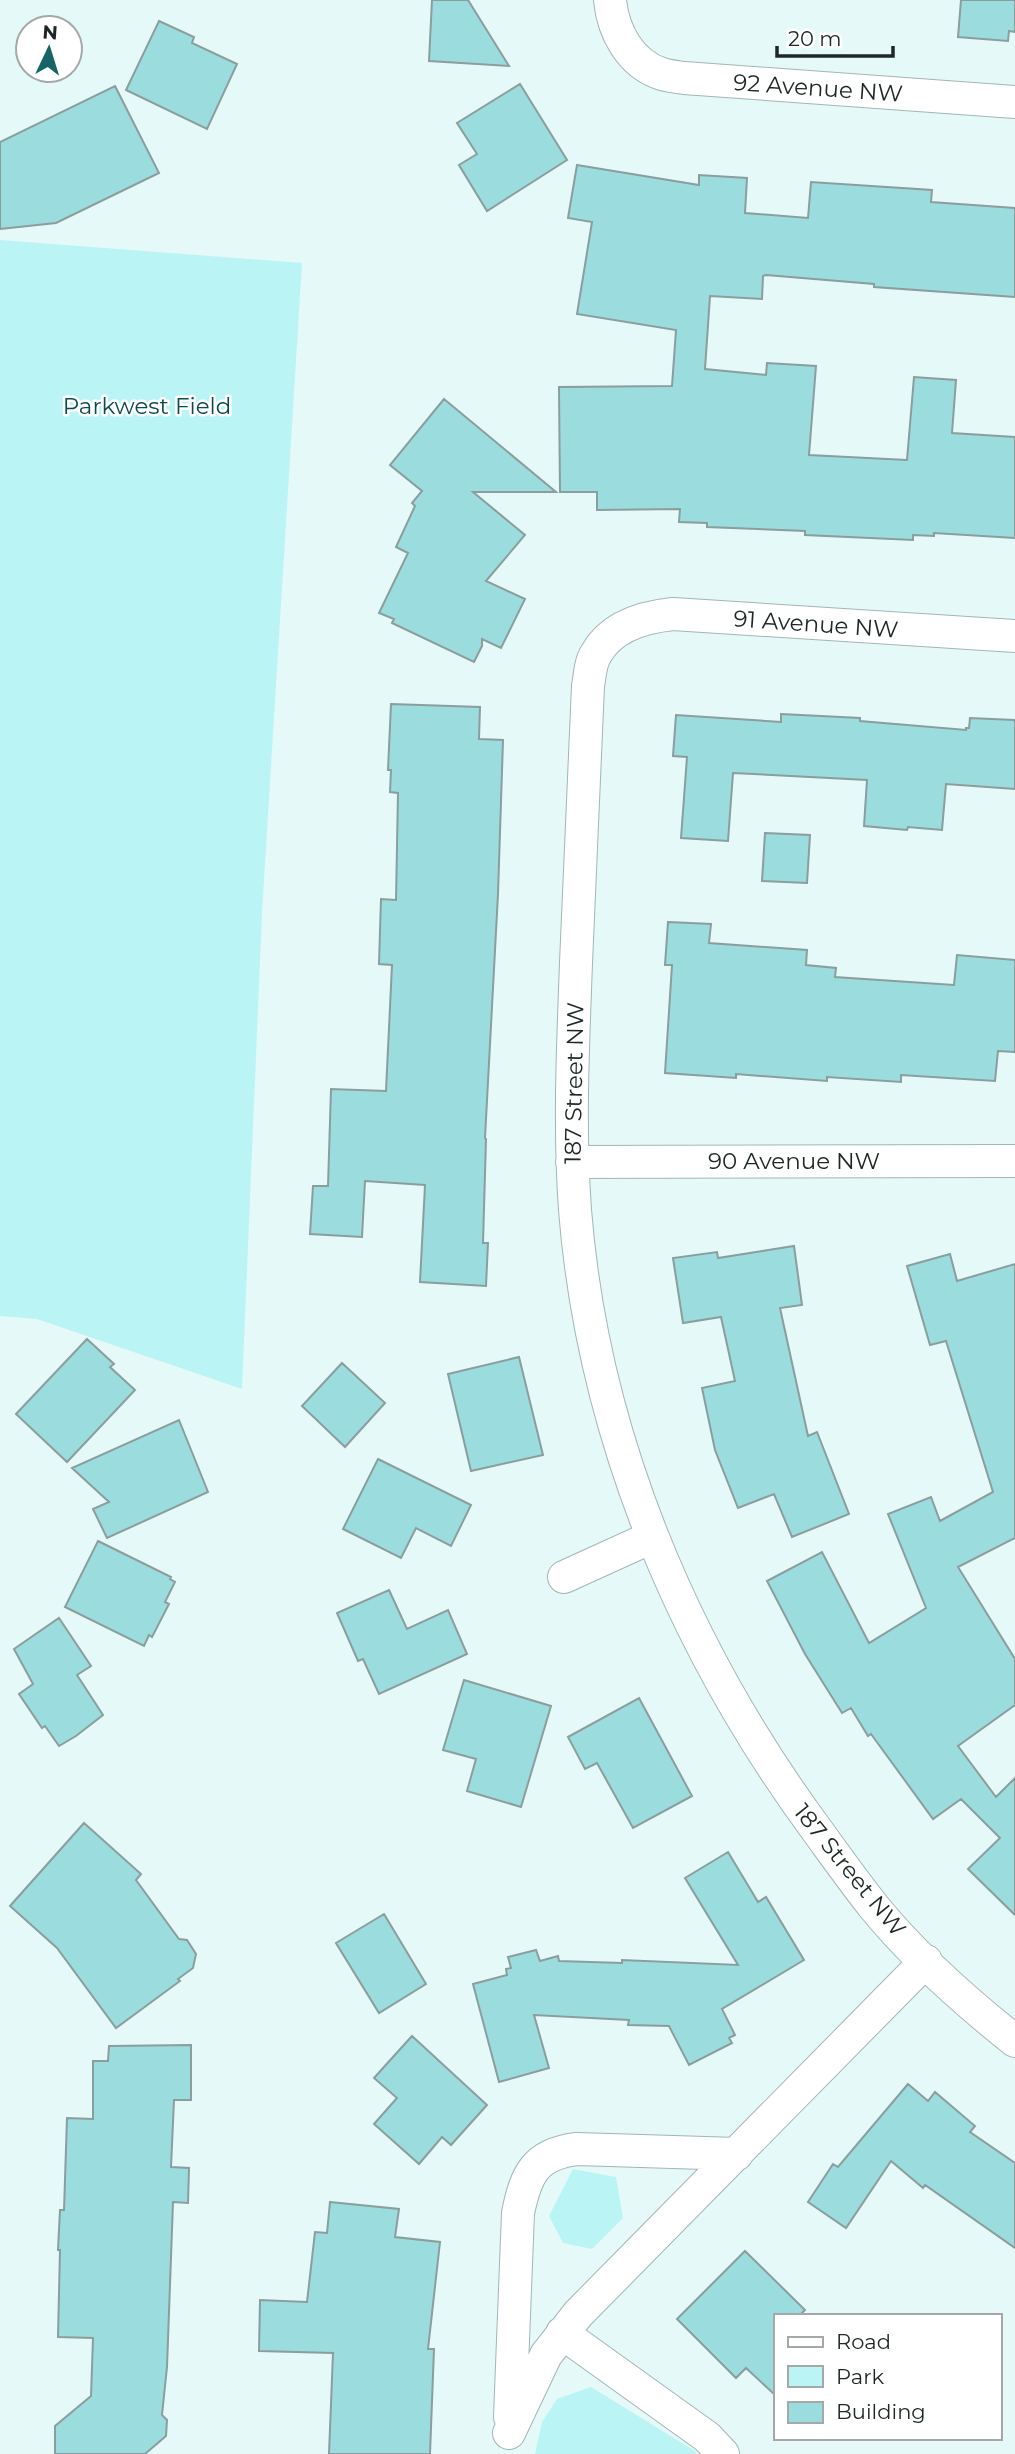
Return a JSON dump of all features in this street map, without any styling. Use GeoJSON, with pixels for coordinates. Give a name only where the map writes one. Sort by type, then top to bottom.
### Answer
{"type":"FeatureCollection","features":[{"type":"Feature","properties":{"kind":"street","name":"92 Avenue NW"},"geometry":{"type":"LineString","coordinates":[[610,0],[612,18],[628,50],[660,74],[684,78],[1015,102]]}},
{"type":"Feature","properties":{"kind":"street","name":"91 Avenue NW"},"geometry":{"type":"LineString","coordinates":[[620,629],[653,616],[673,614],[1015,636]]}},
{"type":"Feature","properties":{"kind":"street","name":"187 Street NW"},"geometry":{"type":"LineString","coordinates":[[620,629],[596,653],[588,687],[572,1080],[572,1162],[580,1257],[602,1379],[619,1443],[652,1537],[681,1605],[716,1673],[783,1785],[876,1910],[926,1961],[1015,2040]]}},
{"type":"Feature","properties":{"kind":"street","name":"90 Avenue NW"},"geometry":{"type":"LineString","coordinates":[[572,1162],[1015,1161]]}},
{"type":"Feature","properties":{"kind":"street"},"geometry":{"type":"LineString","coordinates":[[564,1577],[652,1537]]}},
{"type":"Feature","properties":{"kind":"street"},"geometry":{"type":"LineString","coordinates":[[509,2444],[535,2375],[562,2333],[578,2314],[926,1961]]}},
{"type":"Feature","properties":{"kind":"street"},"geometry":{"type":"LineString","coordinates":[[509,2444],[518,2213],[522,2195],[536,2167],[545,2156],[559,2151],[737,2154]]}},
{"type":"Feature","properties":{"kind":"street"},"geometry":{"type":"LineString","coordinates":[[562,2333],[707,2437],[723,2454]]}},
{"type":"Feature","properties":{"kind":"green space","name":"Parkwest Field"},"geometry":{"type":"Polygon","coordinates":[[[0,240],[302,263],[262,913],[242,1389],[37,1319],[0,1316],[0,240]]]}},
{"type":"Feature","properties":{"kind":"green space"},"geometry":{"type":"Polygon","coordinates":[[[573,2169],[616,2177],[623,2218],[592,2249],[563,2243],[549,2216],[573,2169]]]}},
{"type":"Feature","properties":{"kind":"green space"},"geometry":{"type":"Polygon","coordinates":[[[591,2387],[696,2454],[535,2454],[542,2422],[557,2399],[591,2387]]]}},
{"type":"Feature","properties":{"kind":"building"},"geometry":{"type":"Polygon","coordinates":[[[432,0],[468,0],[509,66],[429,61],[432,0]]]}},
{"type":"Feature","properties":{"kind":"building"},"geometry":{"type":"Polygon","coordinates":[[[961,0],[1015,0],[1015,32],[1009,31],[1008,41],[958,37],[961,0]]]}},
{"type":"Feature","properties":{"kind":"building"},"geometry":{"type":"Polygon","coordinates":[[[159,21],[194,37],[192,43],[237,64],[207,129],[126,90],[159,21]]]}},
{"type":"Feature","properties":{"kind":"building"},"geometry":{"type":"Polygon","coordinates":[[[520,84],[567,160],[487,211],[459,165],[477,154],[457,123],[520,84]]]}},
{"type":"Feature","properties":{"kind":"building"},"geometry":{"type":"Polygon","coordinates":[[[115,86],[159,173],[56,223],[0,229],[0,142],[115,86]]]}},
{"type":"Feature","properties":{"kind":"building"},"geometry":{"type":"Polygon","coordinates":[[[577,165],[699,185],[699,175],[747,178],[745,213],[808,218],[811,182],[932,190],[931,202],[1015,208],[1015,297],[874,287],[874,284],[766,275],[763,276],[762,299],[710,296],[705,369],[766,375],[767,363],[816,366],[809,455],[907,460],[914,377],[956,380],[952,433],[1015,437],[1015,538],[934,533],[934,536],[913,535],[913,540],[805,535],[805,531],[707,527],[707,523],[679,522],[680,509],[597,510],[597,492],[560,492],[559,387],[672,386],[676,330],[577,314],[592,222],[568,218],[577,165]]]}},
{"type":"Feature","properties":{"kind":"building"},"geometry":{"type":"Polygon","coordinates":[[[444,399],[556,492],[473,492],[525,535],[486,581],[525,599],[501,648],[482,639],[482,646],[474,662],[392,623],[394,619],[379,613],[408,553],[396,547],[415,506],[412,503],[422,491],[390,465],[444,399]]]}},
{"type":"Feature","properties":{"kind":"building"},"geometry":{"type":"Polygon","coordinates":[[[391,704],[480,707],[479,739],[503,740],[485,1138],[483,1243],[488,1243],[486,1286],[420,1282],[425,1185],[365,1181],[362,1237],[310,1234],[313,1186],[328,1186],[331,1089],[386,1091],[392,965],[379,964],[381,899],[396,900],[398,793],[390,792],[391,770],[388,770],[391,704]]]}},
{"type":"Feature","properties":{"kind":"building"},"geometry":{"type":"Polygon","coordinates":[[[781,714],[860,718],[860,721],[966,730],[969,728],[970,718],[1015,720],[1015,789],[946,784],[942,830],[908,827],[907,830],[864,826],[867,780],[733,773],[728,841],[681,838],[687,757],[673,756],[676,715],[781,722],[781,714]]]}},
{"type":"Feature","properties":{"kind":"building"},"geometry":{"type":"Polygon","coordinates":[[[765,833],[810,835],[807,883],[762,881],[765,833]]]}},
{"type":"Feature","properties":{"kind":"building"},"geometry":{"type":"Polygon","coordinates":[[[668,922],[711,924],[709,943],[807,950],[806,965],[836,968],[835,977],[954,985],[957,955],[1015,960],[1015,1052],[998,1051],[995,1081],[901,1075],[901,1082],[827,1077],[827,1081],[736,1074],[736,1078],[665,1073],[672,965],[665,965],[668,922]]]}},
{"type":"Feature","properties":{"kind":"building"},"geometry":{"type":"Polygon","coordinates":[[[794,1246],[802,1305],[780,1308],[808,1436],[817,1432],[849,1514],[792,1537],[774,1494],[738,1508],[715,1450],[702,1388],[735,1381],[721,1317],[683,1323],[673,1258],[717,1252],[718,1258],[794,1246]]]}},
{"type":"Feature","properties":{"kind":"building"},"geometry":{"type":"Polygon","coordinates":[[[950,1254],[957,1281],[1015,1264],[1015,1538],[958,1567],[1015,1659],[1015,1705],[958,1746],[996,1797],[1015,1778],[1015,1915],[968,1869],[1000,1838],[961,1799],[933,1819],[871,1734],[868,1736],[851,1708],[842,1713],[805,1654],[767,1581],[822,1552],[869,1643],[926,1608],[888,1514],[931,1497],[940,1521],[993,1492],[946,1341],[930,1345],[907,1266],[950,1254]]]}},
{"type":"Feature","properties":{"kind":"building"},"geometry":{"type":"Polygon","coordinates":[[[87,1339],[114,1364],[110,1367],[135,1390],[67,1462],[16,1414],[87,1339]]]}},
{"type":"Feature","properties":{"kind":"building"},"geometry":{"type":"Polygon","coordinates":[[[519,1357],[543,1455],[471,1471],[448,1374],[519,1357]]]}},
{"type":"Feature","properties":{"kind":"building"},"geometry":{"type":"Polygon","coordinates":[[[342,1363],[385,1403],[345,1447],[302,1406],[342,1363]]]}},
{"type":"Feature","properties":{"kind":"building"},"geometry":{"type":"Polygon","coordinates":[[[179,1420],[208,1492],[107,1538],[93,1509],[109,1502],[72,1468],[179,1420]]]}},
{"type":"Feature","properties":{"kind":"building"},"geometry":{"type":"Polygon","coordinates":[[[378,1459],[471,1505],[451,1546],[416,1528],[401,1558],[343,1529],[378,1459]]]}},
{"type":"Feature","properties":{"kind":"building"},"geometry":{"type":"Polygon","coordinates":[[[98,1541],[171,1577],[175,1582],[165,1602],[169,1604],[152,1637],[149,1635],[144,1646],[65,1607],[98,1541]]]}},
{"type":"Feature","properties":{"kind":"building"},"geometry":{"type":"Polygon","coordinates":[[[389,1590],[407,1629],[448,1610],[467,1654],[379,1694],[363,1659],[358,1661],[337,1613],[389,1590]]]}},
{"type":"Feature","properties":{"kind":"building"},"geometry":{"type":"Polygon","coordinates":[[[59,1618],[91,1666],[77,1675],[103,1715],[59,1746],[45,1726],[42,1728],[19,1694],[33,1684],[14,1649],[59,1618]]]}},
{"type":"Feature","properties":{"kind":"building"},"geometry":{"type":"Polygon","coordinates":[[[464,1680],[551,1706],[521,1807],[467,1791],[476,1759],[443,1750],[464,1680]]]}},
{"type":"Feature","properties":{"kind":"building"},"geometry":{"type":"Polygon","coordinates":[[[639,1698],[692,1796],[633,1828],[597,1763],[585,1769],[568,1737],[639,1698]]]}},
{"type":"Feature","properties":{"kind":"building"},"geometry":{"type":"Polygon","coordinates":[[[84,1823],[141,1874],[136,1880],[179,1939],[187,1940],[196,1954],[193,1968],[178,1979],[180,1981],[116,2028],[57,1948],[10,1906],[84,1823]]]}},
{"type":"Feature","properties":{"kind":"building"},"geometry":{"type":"Polygon","coordinates":[[[728,1852],[758,1902],[766,1897],[804,1960],[722,2009],[735,2035],[729,2038],[732,2043],[689,2065],[669,2026],[628,2025],[629,2020],[534,2015],[549,2068],[499,2082],[473,1984],[507,1975],[506,1969],[511,1968],[508,1957],[536,1950],[540,1961],[558,1956],[559,1961],[622,1963],[622,1960],[738,1965],[685,1878],[728,1852]]]}},
{"type":"Feature","properties":{"kind":"building"},"geometry":{"type":"Polygon","coordinates":[[[384,1914],[426,1984],[379,2013],[336,1943],[384,1914]]]}},
{"type":"Feature","properties":{"kind":"building"},"geometry":{"type":"Polygon","coordinates":[[[412,2036],[487,2105],[451,2145],[442,2137],[419,2164],[374,2124],[397,2098],[374,2078],[412,2036]]]}},
{"type":"Feature","properties":{"kind":"building"},"geometry":{"type":"Polygon","coordinates":[[[191,2045],[191,2100],[174,2100],[171,2167],[189,2168],[188,2203],[173,2202],[167,2367],[162,2415],[167,2420],[166,2436],[145,2454],[55,2454],[55,2426],[91,2396],[93,2338],[58,2337],[58,2250],[60,2210],[64,2210],[67,2118],[93,2119],[93,2061],[108,2061],[109,2046],[191,2045]]]}},
{"type":"Feature","properties":{"kind":"building"},"geometry":{"type":"Polygon","coordinates":[[[908,2084],[928,2101],[935,2092],[975,2126],[970,2132],[1015,2163],[1015,2248],[925,2185],[923,2188],[891,2161],[846,2228],[808,2202],[833,2164],[838,2167],[908,2084]]]}},
{"type":"Feature","properties":{"kind":"building"},"geometry":{"type":"Polygon","coordinates":[[[330,2202],[399,2209],[395,2237],[440,2242],[428,2349],[434,2349],[430,2454],[329,2454],[333,2353],[259,2351],[260,2300],[307,2302],[315,2232],[327,2233],[330,2202]]]}},
{"type":"Feature","properties":{"kind":"building"},"geometry":{"type":"Polygon","coordinates":[[[745,2251],[805,2310],[801,2314],[774,2314],[774,2394],[746,2368],[736,2378],[677,2319],[745,2251]]]}}]}
